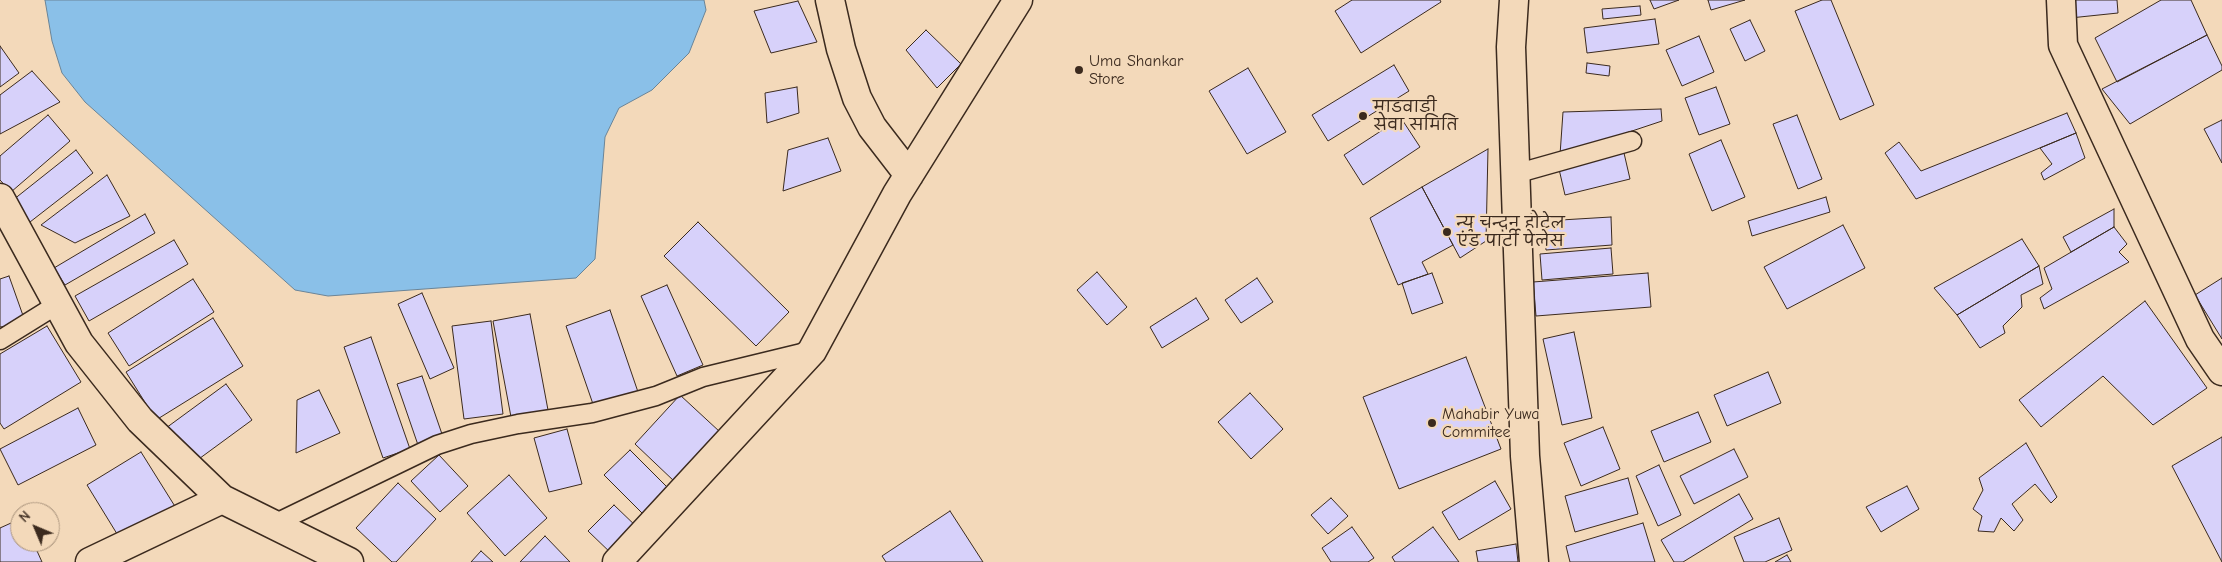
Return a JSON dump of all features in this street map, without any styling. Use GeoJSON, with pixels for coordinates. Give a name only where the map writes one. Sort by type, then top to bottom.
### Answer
{"type":"FeatureCollection","features":[{"type":"Feature","properties":{"kind":"street"},"geometry":{"type":"LineString","coordinates":[[830,0],[842,50],[857,98],[872,127],[909,176]]}},
{"type":"Feature","properties":{"kind":"street"},"geometry":{"type":"LineString","coordinates":[[617,562],[812,351],[909,176],[1018,0]]}},
{"type":"Feature","properties":{"kind":"street"},"geometry":{"type":"LineString","coordinates":[[1514,0],[1511,47],[1526,456],[1534,562]]}},
{"type":"Feature","properties":{"kind":"street"},"geometry":{"type":"LineString","coordinates":[[2061,0],[2063,45],[2200,339],[2222,371]]}},
{"type":"Feature","properties":{"kind":"street"},"geometry":{"type":"LineString","coordinates":[[0,198],[79,343],[140,420],[222,499],[349,562]]}},
{"type":"Feature","properties":{"kind":"street"},"geometry":{"type":"LineString","coordinates":[[90,562],[222,499]]}},
{"type":"Feature","properties":{"kind":"lane"},"geometry":{"type":"LineString","coordinates":[[1516,174],[1632,141]]}},
{"type":"Feature","properties":{"kind":"lane"},"geometry":{"type":"LineString","coordinates":[[0,340],[58,304]]}},
{"type":"Feature","properties":{"kind":"lane"},"geometry":{"type":"LineString","coordinates":[[274,524],[414,455],[471,434],[518,424],[592,413],[656,396],[703,377],[812,351]]}},
{"type":"Feature","properties":{"kind":"water"},"geometry":{"type":"Polygon","coordinates":[[[45,0],[704,0],[706,10],[689,53],[652,90],[619,108],[605,137],[595,259],[576,278],[328,296],[295,290],[85,102],[62,73],[52,41],[45,0]]]}},
{"type":"Feature","properties":{"kind":"building"},"geometry":{"type":"Polygon","coordinates":[[[1352,0],[1440,0],[1441,2],[1361,53],[1335,11],[1352,0]]]}},
{"type":"Feature","properties":{"kind":"building"},"geometry":{"type":"Polygon","coordinates":[[[1650,0],[1679,0],[1654,9],[1650,0]]]}},
{"type":"Feature","properties":{"kind":"building"},"geometry":{"type":"Polygon","coordinates":[[[1708,0],[1745,0],[1711,10],[1708,0]]]}},
{"type":"Feature","properties":{"kind":"building"},"geometry":{"type":"Polygon","coordinates":[[[1822,0],[1831,0],[1874,105],[1840,120],[1795,11],[1822,0]]]}},
{"type":"Feature","properties":{"kind":"building"},"geometry":{"type":"Polygon","coordinates":[[[2068,0],[2117,0],[2118,13],[2070,18],[2068,0]]]}},
{"type":"Feature","properties":{"kind":"building"},"geometry":{"type":"Polygon","coordinates":[[[2161,0],[2191,0],[2207,35],[2117,82],[2095,38],[2161,0]]]}},
{"type":"Feature","properties":{"kind":"building"},"geometry":{"type":"Polygon","coordinates":[[[798,1],[817,42],[771,53],[754,11],[798,1]]]}},
{"type":"Feature","properties":{"kind":"building"},"geometry":{"type":"Polygon","coordinates":[[[1640,6],[1641,15],[1603,19],[1602,9],[1640,6]]]}},
{"type":"Feature","properties":{"kind":"building"},"geometry":{"type":"Polygon","coordinates":[[[1655,19],[1659,44],[1587,53],[1584,28],[1655,19]]]}},
{"type":"Feature","properties":{"kind":"building"},"geometry":{"type":"Polygon","coordinates":[[[1750,20],[1765,51],[1745,61],[1730,29],[1750,20]]]}},
{"type":"Feature","properties":{"kind":"building"},"geometry":{"type":"Polygon","coordinates":[[[926,30],[961,64],[937,88],[906,50],[926,30]]]}},
{"type":"Feature","properties":{"kind":"building"},"geometry":{"type":"Polygon","coordinates":[[[2207,35],[2222,66],[2222,70],[2130,124],[2102,89],[2207,35]]]}},
{"type":"Feature","properties":{"kind":"building"},"geometry":{"type":"Polygon","coordinates":[[[1699,36],[1714,72],[1682,86],[1666,50],[1699,36]]]}},
{"type":"Feature","properties":{"kind":"building"},"geometry":{"type":"Polygon","coordinates":[[[0,46],[19,73],[0,87],[0,46]]]}},
{"type":"Feature","properties":{"kind":"building"},"geometry":{"type":"Polygon","coordinates":[[[1587,63],[1610,66],[1609,76],[1586,73],[1587,63]]]}},
{"type":"Feature","properties":{"kind":"building"},"geometry":{"type":"Polygon","coordinates":[[[1394,65],[1409,91],[1328,141],[1312,115],[1394,65]]]}},
{"type":"Feature","properties":{"kind":"building"},"geometry":{"type":"Polygon","coordinates":[[[1248,68],[1286,132],[1247,154],[1209,91],[1248,68]]]}},
{"type":"Feature","properties":{"kind":"building"},"geometry":{"type":"Polygon","coordinates":[[[32,71],[60,102],[0,134],[0,95],[32,71]]]}},
{"type":"Feature","properties":{"kind":"building"},"geometry":{"type":"Polygon","coordinates":[[[797,87],[799,113],[767,123],[765,93],[797,87]]]}},
{"type":"Feature","properties":{"kind":"building"},"geometry":{"type":"Polygon","coordinates":[[[1716,87],[1730,124],[1699,135],[1685,98],[1716,87]]]}},
{"type":"Feature","properties":{"kind":"building"},"geometry":{"type":"Polygon","coordinates":[[[1661,109],[1662,121],[1560,155],[1563,112],[1661,109]]]}},
{"type":"Feature","properties":{"kind":"building"},"geometry":{"type":"Polygon","coordinates":[[[2067,113],[2076,133],[1916,199],[1885,153],[1899,142],[1921,171],[2067,113]]]}},
{"type":"Feature","properties":{"kind":"building"},"geometry":{"type":"Polygon","coordinates":[[[48,115],[70,141],[11,192],[0,180],[0,156],[48,115]]]}},
{"type":"Feature","properties":{"kind":"building"},"geometry":{"type":"Polygon","coordinates":[[[1797,115],[1822,179],[1798,189],[1773,124],[1797,115]]]}},
{"type":"Feature","properties":{"kind":"building"},"geometry":{"type":"Polygon","coordinates":[[[1401,118],[1420,147],[1363,185],[1344,155],[1401,118]]]}},
{"type":"Feature","properties":{"kind":"building"},"geometry":{"type":"Polygon","coordinates":[[[2222,120],[2222,163],[2204,129],[2222,120]]]}},
{"type":"Feature","properties":{"kind":"building"},"geometry":{"type":"Polygon","coordinates":[[[2076,133],[2085,158],[2044,180],[2041,173],[2052,164],[2040,148],[2076,133]]]}},
{"type":"Feature","properties":{"kind":"building"},"geometry":{"type":"Polygon","coordinates":[[[828,138],[841,171],[783,191],[788,150],[828,138]]]}},
{"type":"Feature","properties":{"kind":"building"},"geometry":{"type":"Polygon","coordinates":[[[1721,140],[1745,197],[1712,211],[1689,154],[1721,140]]]}},
{"type":"Feature","properties":{"kind":"building"},"geometry":{"type":"Polygon","coordinates":[[[1488,149],[1486,241],[1460,258],[1422,187],[1488,149]]]}},
{"type":"Feature","properties":{"kind":"building"},"geometry":{"type":"Polygon","coordinates":[[[76,150],[93,173],[30,222],[13,200],[76,150]]]}},
{"type":"Feature","properties":{"kind":"building"},"geometry":{"type":"Polygon","coordinates":[[[1624,153],[1630,179],[1565,195],[1559,169],[1624,153]]]}},
{"type":"Feature","properties":{"kind":"building"},"geometry":{"type":"Polygon","coordinates":[[[107,175],[130,216],[75,243],[41,225],[107,175]]]}},
{"type":"Feature","properties":{"kind":"building"},"geometry":{"type":"Polygon","coordinates":[[[1422,187],[1453,245],[1422,262],[1428,274],[1398,285],[1370,218],[1422,187]]]}},
{"type":"Feature","properties":{"kind":"building"},"geometry":{"type":"Polygon","coordinates":[[[1826,197],[1830,212],[1752,236],[1748,221],[1826,197]]]}},
{"type":"Feature","properties":{"kind":"building"},"geometry":{"type":"Polygon","coordinates":[[[2114,209],[2114,227],[2071,252],[2063,237],[2114,209]]]}},
{"type":"Feature","properties":{"kind":"building"},"geometry":{"type":"Polygon","coordinates":[[[145,214],[155,233],[65,285],[54,268],[145,214]]]}},
{"type":"Feature","properties":{"kind":"building"},"geometry":{"type":"Polygon","coordinates":[[[1611,217],[1612,245],[1546,250],[1544,221],[1611,217]]]}},
{"type":"Feature","properties":{"kind":"building"},"geometry":{"type":"Polygon","coordinates":[[[698,222],[789,312],[756,346],[664,256],[698,222]]]}},
{"type":"Feature","properties":{"kind":"building"},"geometry":{"type":"Polygon","coordinates":[[[1843,225],[1865,268],[1787,309],[1764,267],[1843,225]]]}},
{"type":"Feature","properties":{"kind":"building"},"geometry":{"type":"Polygon","coordinates":[[[2114,227],[2127,244],[2119,252],[2129,262],[2044,309],[2040,298],[2052,289],[2044,268],[2114,227]]]}},
{"type":"Feature","properties":{"kind":"building"},"geometry":{"type":"Polygon","coordinates":[[[2022,239],[2039,266],[1957,315],[1934,288],[2022,239]]]}},
{"type":"Feature","properties":{"kind":"building"},"geometry":{"type":"Polygon","coordinates":[[[174,240],[188,264],[89,321],[75,296],[174,240]]]}},
{"type":"Feature","properties":{"kind":"building"},"geometry":{"type":"Polygon","coordinates":[[[1611,248],[1613,274],[1542,280],[1540,254],[1611,248]]]}},
{"type":"Feature","properties":{"kind":"building"},"geometry":{"type":"Polygon","coordinates":[[[2039,266],[2043,284],[2021,295],[2022,307],[2003,326],[2005,333],[1980,348],[1957,315],[2039,266]]]}},
{"type":"Feature","properties":{"kind":"building"},"geometry":{"type":"Polygon","coordinates":[[[1097,272],[1127,307],[1107,325],[1077,290],[1097,272]]]}},
{"type":"Feature","properties":{"kind":"building"},"geometry":{"type":"Polygon","coordinates":[[[1432,273],[1443,303],[1412,314],[1402,283],[1432,273]]]}},
{"type":"Feature","properties":{"kind":"building"},"geometry":{"type":"Polygon","coordinates":[[[1648,273],[1651,307],[1536,316],[1533,282],[1648,273]]]}},
{"type":"Feature","properties":{"kind":"building"},"geometry":{"type":"Polygon","coordinates":[[[9,276],[26,324],[0,327],[0,279],[9,276]]]}},
{"type":"Feature","properties":{"kind":"building"},"geometry":{"type":"Polygon","coordinates":[[[1257,278],[1273,302],[1241,323],[1225,300],[1257,278]]]}},
{"type":"Feature","properties":{"kind":"building"},"geometry":{"type":"Polygon","coordinates":[[[2222,278],[2222,339],[2195,295],[2222,278]]]}},
{"type":"Feature","properties":{"kind":"building"},"geometry":{"type":"Polygon","coordinates":[[[193,279],[214,312],[129,366],[108,333],[193,279]]]}},
{"type":"Feature","properties":{"kind":"building"},"geometry":{"type":"Polygon","coordinates":[[[667,285],[703,365],[677,376],[641,296],[667,285]]]}},
{"type":"Feature","properties":{"kind":"building"},"geometry":{"type":"Polygon","coordinates":[[[422,293],[454,368],[430,379],[398,304],[422,293]]]}},
{"type":"Feature","properties":{"kind":"building"},"geometry":{"type":"Polygon","coordinates":[[[1196,298],[1209,319],[1162,348],[1150,327],[1196,298]]]}},
{"type":"Feature","properties":{"kind":"building"},"geometry":{"type":"Polygon","coordinates":[[[2145,301],[2207,388],[2153,425],[2103,376],[2041,427],[2019,400],[2145,301]]]}},
{"type":"Feature","properties":{"kind":"building"},"geometry":{"type":"Polygon","coordinates":[[[610,310],[638,392],[594,407],[566,326],[610,310]]]}},
{"type":"Feature","properties":{"kind":"building"},"geometry":{"type":"Polygon","coordinates":[[[530,314],[548,410],[511,417],[493,321],[530,314]]]}},
{"type":"Feature","properties":{"kind":"building"},"geometry":{"type":"Polygon","coordinates":[[[213,318],[243,366],[156,420],[126,372],[213,318]]]}},
{"type":"Feature","properties":{"kind":"building"},"geometry":{"type":"Polygon","coordinates":[[[491,321],[503,414],[464,419],[452,326],[491,321]]]}},
{"type":"Feature","properties":{"kind":"building"},"geometry":{"type":"Polygon","coordinates":[[[47,326],[81,382],[4,429],[0,423],[0,354],[47,326]]]}},
{"type":"Feature","properties":{"kind":"building"},"geometry":{"type":"Polygon","coordinates":[[[1574,332],[1592,418],[1562,425],[1543,339],[1574,332]]]}},
{"type":"Feature","properties":{"kind":"building"},"geometry":{"type":"Polygon","coordinates":[[[371,337],[410,449],[383,458],[344,347],[371,337]]]}},
{"type":"Feature","properties":{"kind":"building","name":"Mahabir Yuwa Commitee"},"geometry":{"type":"Polygon","coordinates":[[[1466,357],[1501,449],[1399,489],[1363,397],[1466,357]]]}},
{"type":"Feature","properties":{"kind":"building"},"geometry":{"type":"Polygon","coordinates":[[[1768,372],[1781,403],[1727,426],[1714,395],[1768,372]]]}},
{"type":"Feature","properties":{"kind":"building"},"geometry":{"type":"Polygon","coordinates":[[[422,376],[443,437],[418,445],[397,384],[422,376]]]}},
{"type":"Feature","properties":{"kind":"building"},"geometry":{"type":"Polygon","coordinates":[[[226,384],[252,420],[192,464],[166,428],[226,384]]]}},
{"type":"Feature","properties":{"kind":"building"},"geometry":{"type":"Polygon","coordinates":[[[319,390],[340,433],[296,453],[297,400],[319,390]]]}},
{"type":"Feature","properties":{"kind":"building"},"geometry":{"type":"Polygon","coordinates":[[[1250,393],[1283,429],[1251,459],[1218,422],[1250,393]]]}},
{"type":"Feature","properties":{"kind":"building"},"geometry":{"type":"Polygon","coordinates":[[[680,395],[720,432],[675,482],[635,444],[680,395]]]}},
{"type":"Feature","properties":{"kind":"building"},"geometry":{"type":"Polygon","coordinates":[[[78,408],[96,445],[18,485],[0,449],[78,408]]]}},
{"type":"Feature","properties":{"kind":"building"},"geometry":{"type":"Polygon","coordinates":[[[1698,412],[1711,442],[1664,462],[1651,431],[1698,412]]]}},
{"type":"Feature","properties":{"kind":"building"},"geometry":{"type":"Polygon","coordinates":[[[1603,427],[1620,469],[1581,486],[1564,443],[1603,427]]]}},
{"type":"Feature","properties":{"kind":"building"},"geometry":{"type":"Polygon","coordinates":[[[567,429],[582,484],[549,492],[534,438],[567,429]]]}},
{"type":"Feature","properties":{"kind":"building"},"geometry":{"type":"Polygon","coordinates":[[[2222,437],[2222,562],[2172,466],[2222,437]]]}},
{"type":"Feature","properties":{"kind":"building"},"geometry":{"type":"Polygon","coordinates":[[[2026,443],[2057,497],[2051,503],[2035,484],[2012,504],[2023,520],[2014,531],[2001,518],[1994,532],[1978,531],[1982,516],[1973,509],[1983,490],[1979,478],[2026,443]]]}},
{"type":"Feature","properties":{"kind":"building"},"geometry":{"type":"Polygon","coordinates":[[[1734,449],[1748,477],[1694,504],[1680,476],[1734,449]]]}},
{"type":"Feature","properties":{"kind":"building"},"geometry":{"type":"Polygon","coordinates":[[[630,450],[673,493],[647,518],[604,475],[630,450]]]}},
{"type":"Feature","properties":{"kind":"building"},"geometry":{"type":"Polygon","coordinates":[[[141,452],[176,508],[122,542],[87,485],[141,452]]]}},
{"type":"Feature","properties":{"kind":"building"},"geometry":{"type":"Polygon","coordinates":[[[439,455],[468,486],[440,512],[411,481],[439,455]]]}},
{"type":"Feature","properties":{"kind":"building"},"geometry":{"type":"Polygon","coordinates":[[[1659,465],[1681,515],[1658,526],[1636,476],[1659,465]]]}},
{"type":"Feature","properties":{"kind":"building"},"geometry":{"type":"Polygon","coordinates":[[[509,475],[547,518],[505,556],[467,513],[509,475]]]}},
{"type":"Feature","properties":{"kind":"building"},"geometry":{"type":"Polygon","coordinates":[[[1628,478],[1638,514],[1575,532],[1565,496],[1628,478]]]}},
{"type":"Feature","properties":{"kind":"building"},"geometry":{"type":"Polygon","coordinates":[[[1495,481],[1511,509],[1459,540],[1442,512],[1495,481]]]}},
{"type":"Feature","properties":{"kind":"building"},"geometry":{"type":"Polygon","coordinates":[[[398,483],[436,519],[396,562],[392,562],[356,528],[398,483]]]}},
{"type":"Feature","properties":{"kind":"building"},"geometry":{"type":"Polygon","coordinates":[[[1907,486],[1919,509],[1881,532],[1866,507],[1907,486]]]}},
{"type":"Feature","properties":{"kind":"building"},"geometry":{"type":"Polygon","coordinates":[[[1739,494],[1753,519],[1683,562],[1674,562],[1661,540],[1739,494]]]}},
{"type":"Feature","properties":{"kind":"building"},"geometry":{"type":"Polygon","coordinates":[[[1331,498],[1348,516],[1328,534],[1311,515],[1331,498]]]}},
{"type":"Feature","properties":{"kind":"building"},"geometry":{"type":"Polygon","coordinates":[[[614,505],[640,530],[615,557],[588,531],[614,505]]]}},
{"type":"Feature","properties":{"kind":"building"},"geometry":{"type":"Polygon","coordinates":[[[950,511],[983,562],[886,562],[882,556],[950,511]]]}},
{"type":"Feature","properties":{"kind":"building"},"geometry":{"type":"Polygon","coordinates":[[[1779,518],[1792,550],[1765,562],[1744,562],[1734,537],[1779,518]]]}},
{"type":"Feature","properties":{"kind":"building"},"geometry":{"type":"Polygon","coordinates":[[[1643,523],[1655,562],[1570,562],[1566,546],[1643,523]]]}},
{"type":"Feature","properties":{"kind":"building"},"geometry":{"type":"Polygon","coordinates":[[[10,524],[10,552],[38,552],[42,562],[0,562],[0,528],[10,524]]]}},
{"type":"Feature","properties":{"kind":"building"},"geometry":{"type":"Polygon","coordinates":[[[1352,527],[1374,558],[1368,562],[1331,562],[1322,548],[1352,527]]]}},
{"type":"Feature","properties":{"kind":"building"},"geometry":{"type":"Polygon","coordinates":[[[1433,527],[1459,562],[1395,562],[1392,557],[1433,527]]]}},
{"type":"Feature","properties":{"kind":"building"},"geometry":{"type":"Polygon","coordinates":[[[545,536],[570,562],[520,562],[545,536]]]}},
{"type":"Feature","properties":{"kind":"building"},"geometry":{"type":"Polygon","coordinates":[[[1516,544],[1518,562],[1478,562],[1476,551],[1516,544]]]}},
{"type":"Feature","properties":{"kind":"building"},"geometry":{"type":"Polygon","coordinates":[[[481,551],[493,562],[471,562],[481,551]]]}},
{"type":"Feature","properties":{"kind":"building"},"geometry":{"type":"Polygon","coordinates":[[[1787,555],[1791,562],[1775,562],[1787,555]]]}},
{"type":"Feature","properties":{"kind":"place","name":"Uma Shankar Store"},"geometry":{"type":"Point","coordinates":[1079,70]}},
{"type":"Feature","properties":{"kind":"place","name":"माडवाडी सेवा समिति"},"geometry":{"type":"Point","coordinates":[1363,116]}},
{"type":"Feature","properties":{"kind":"place","name":"न्यु चन्दन होटेल एंड पार्टी पेलेस"},"geometry":{"type":"Point","coordinates":[1447,232]}},
{"type":"Feature","properties":{"kind":"place","name":"Mahabir Yuwa Commitee"},"geometry":{"type":"Point","coordinates":[1432,423]}}]}
